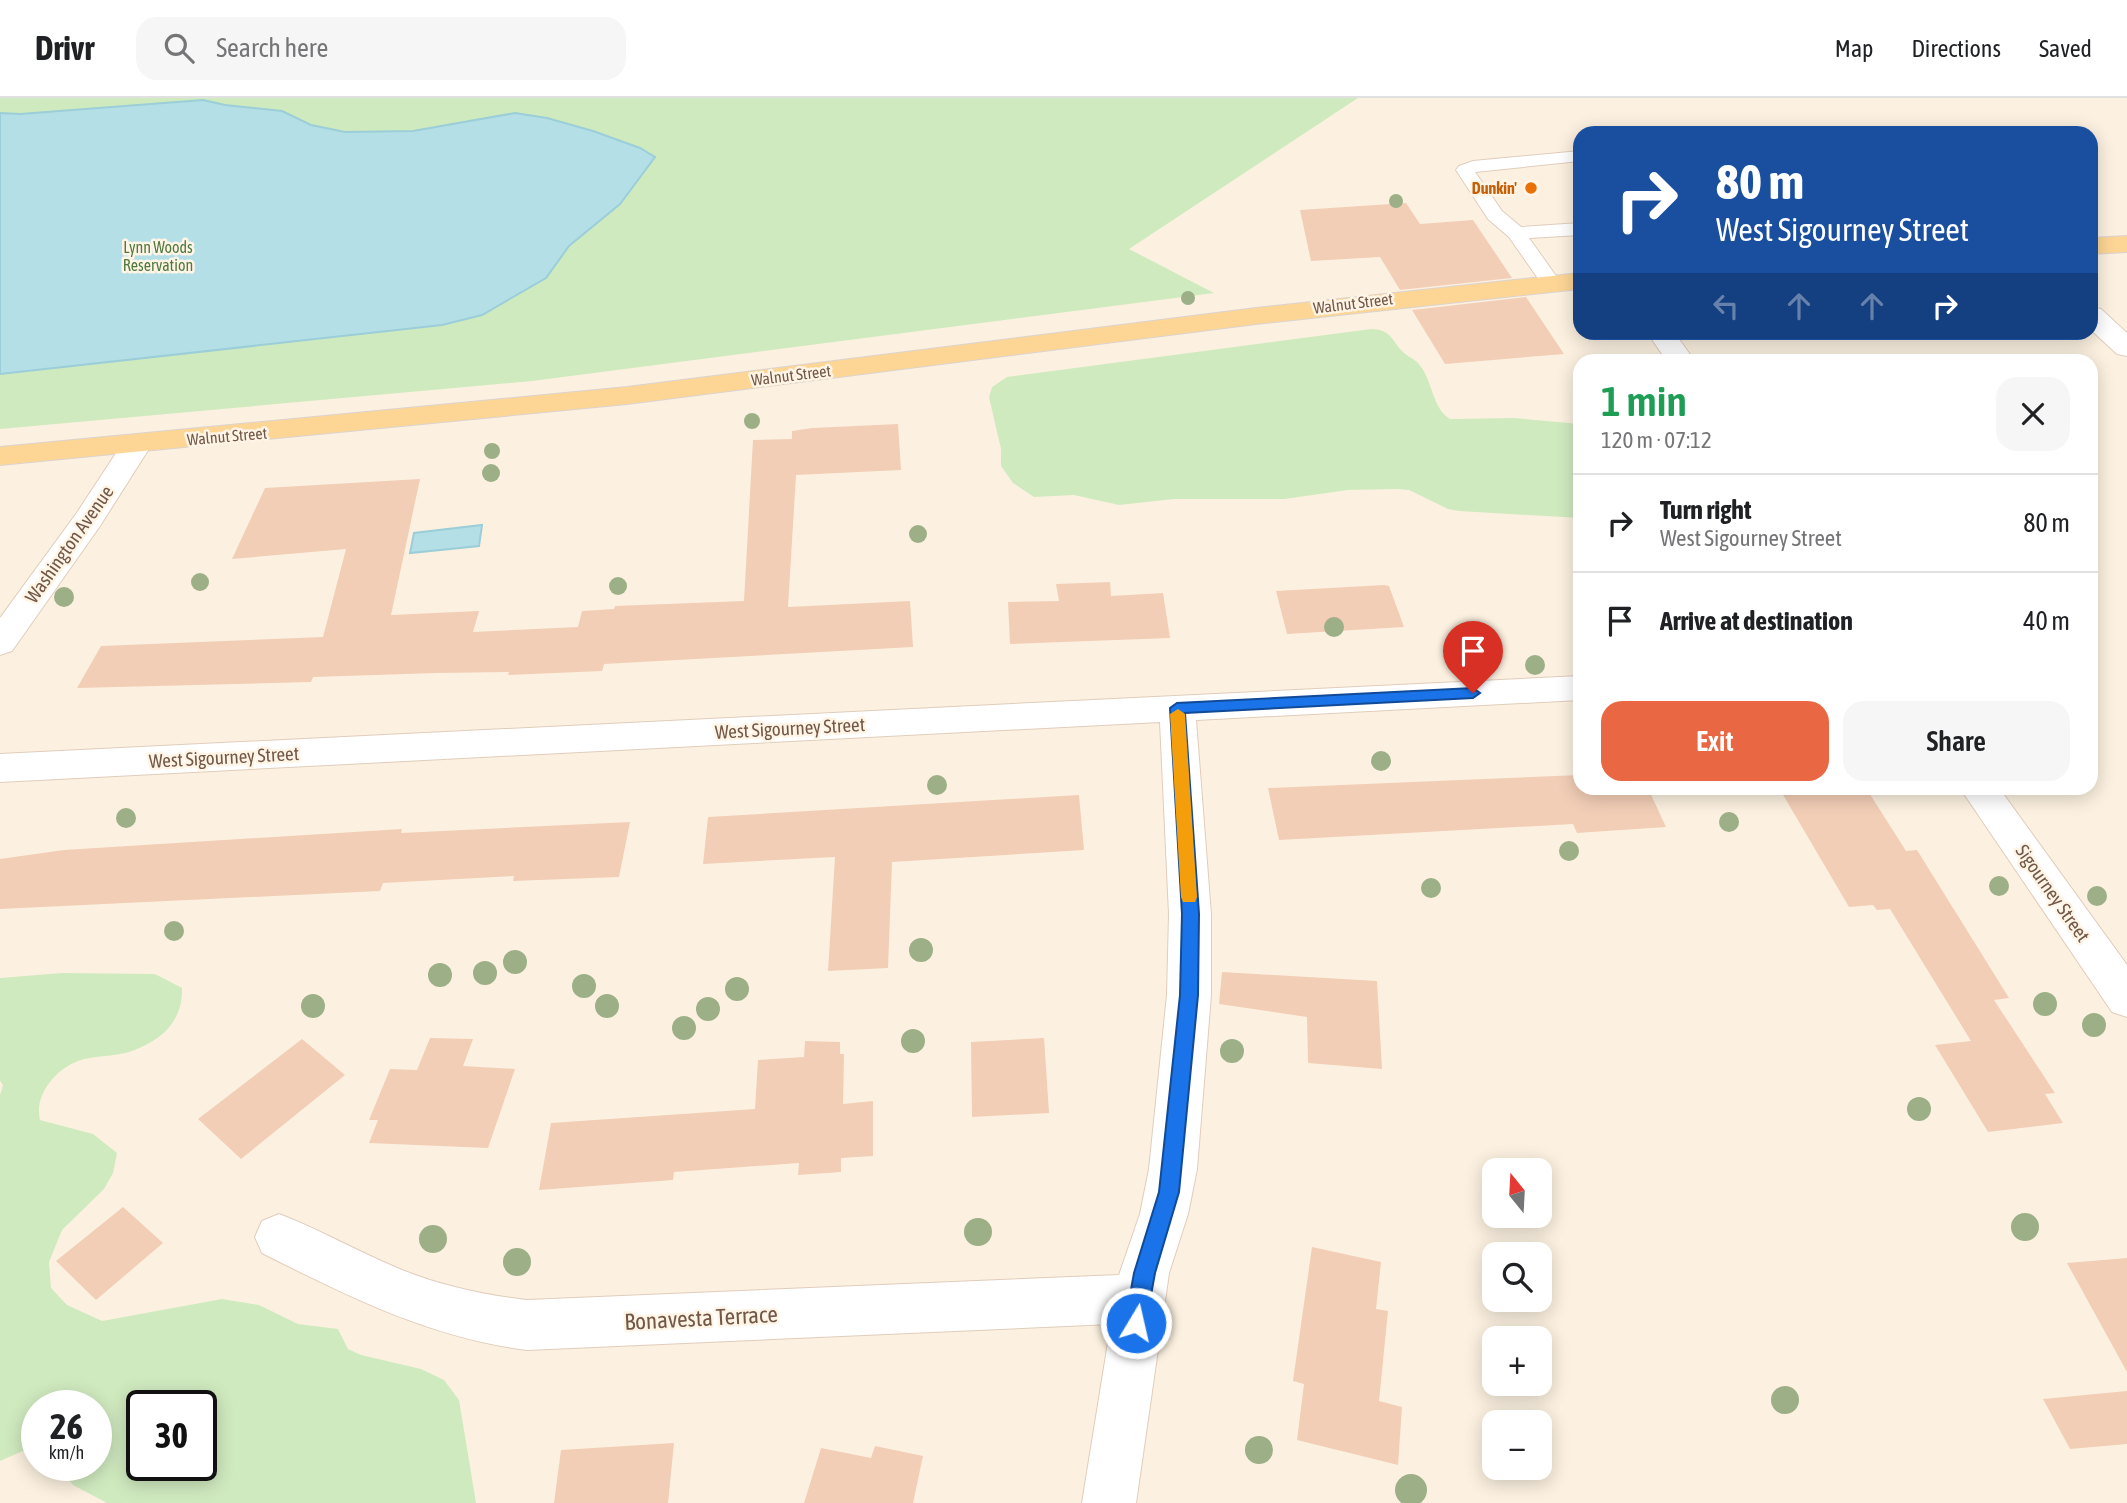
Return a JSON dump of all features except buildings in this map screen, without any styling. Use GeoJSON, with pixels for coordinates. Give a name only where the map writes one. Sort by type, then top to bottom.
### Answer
{"type":"FeatureCollection","features":[{"type":"Feature","properties":{"kind":"main road"},"geometry":{"type":"LineString","coordinates":[[2098,246],[2127,244]]}},
{"type":"Feature","properties":{"kind":"main road","name":"Walnut Street"},"geometry":{"type":"LineString","coordinates":[[0,456],[625,396],[1272,312],[1573,282]]}},
{"type":"Feature","properties":{"kind":"street"},"geometry":{"type":"LineString","coordinates":[[2098,320],[2123,340]]}},
{"type":"Feature","properties":{"kind":"street","name":"Washington Avenue"},"geometry":{"type":"LineString","coordinates":[[0,643],[89,519],[137,444]]}},
{"type":"Feature","properties":{"kind":"street","name":"West Sigourney Street"},"geometry":{"type":"LineString","coordinates":[[0,768],[1573,688]]}},
{"type":"Feature","properties":{"kind":"street"},"geometry":{"type":"LineString","coordinates":[[1109,1503],[1144,1273],[1169,1192],[1189,995],[1190,914],[1177,708]]}},
{"type":"Feature","properties":{"kind":"street","name":"Sigourney Street"},"geometry":{"type":"LineString","coordinates":[[1984,795],[2127,999]]}},
{"type":"Feature","properties":{"kind":"street","name":"Bonavesta Terrace"},"geometry":{"type":"LineString","coordinates":[[279,1237],[408,1298],[471,1318],[516,1324],[550,1325],[1140,1298]]}},
{"type":"Feature","properties":{"kind":"lane"},"geometry":{"type":"LineString","coordinates":[[1551,284],[1516,233],[1514,214],[1483,171],[1484,167],[1494,164],[1573,157]]}},
{"type":"Feature","properties":{"kind":"lane"},"geometry":{"type":"LineString","coordinates":[[1516,233],[1573,229]]}},
{"type":"Feature","properties":{"kind":"green space","name":"Lynn Woods Reservation"},"geometry":{"type":"Polygon","coordinates":[[[0,98],[1358,98],[1129,249],[1214,293],[532,381],[0,429],[0,98]]]}},
{"type":"Feature","properties":{"kind":"green space"},"geometry":{"type":"Polygon","coordinates":[[[1371,329],[1382,331],[1418,363],[1439,407],[1450,419],[1514,418],[1573,423],[1573,518],[1459,511],[1448,509],[1409,490],[1397,489],[1348,490],[1284,499],[1174,499],[1119,505],[1074,495],[1034,497],[1013,483],[1001,466],[1001,449],[989,397],[992,387],[1007,377],[1371,329]]]}},
{"type":"Feature","properties":{"kind":"green space"},"geometry":{"type":"Polygon","coordinates":[[[62,973],[155,974],[182,988],[175,1020],[161,1035],[132,1051],[78,1061],[54,1077],[43,1093],[40,1120],[93,1134],[117,1153],[113,1173],[104,1189],[62,1230],[49,1262],[51,1288],[67,1305],[102,1321],[222,1299],[259,1305],[298,1324],[338,1329],[348,1349],[361,1355],[421,1369],[444,1380],[459,1400],[476,1503],[107,1503],[70,1481],[112,1481],[112,1390],[21,1390],[21,1452],[0,1461],[0,1095],[3,1085],[0,1081],[0,978],[62,973]]]}},
{"type":"Feature","properties":{"kind":"water"},"geometry":{"type":"Polygon","coordinates":[[[203,100],[282,111],[311,125],[345,132],[413,131],[515,113],[547,118],[593,131],[640,148],[655,157],[620,204],[569,246],[546,278],[482,315],[442,325],[0,374],[0,113],[20,114],[203,100]]]}},
{"type":"Feature","properties":{"kind":"water"},"geometry":{"type":"Polygon","coordinates":[[[482,525],[479,546],[410,553],[414,533],[482,525]]]}},
{"type":"Feature","properties":{"kind":"slow traffic"},"geometry":{"type":"LineString","coordinates":[[1178,714],[1189,897]]}},
{"type":"Feature","properties":{"kind":"place","name":"Dunkin'"},"geometry":{"type":"Point","coordinates":[1531,188]}},
{"type":"Feature","properties":{"kind":"route"},"geometry":{"type":"LineString","coordinates":[[1136,1323],[1144,1273],[1164,1214],[1173,1169],[1189,995],[1190,914],[1177,708],[1473,693]]}}]}
